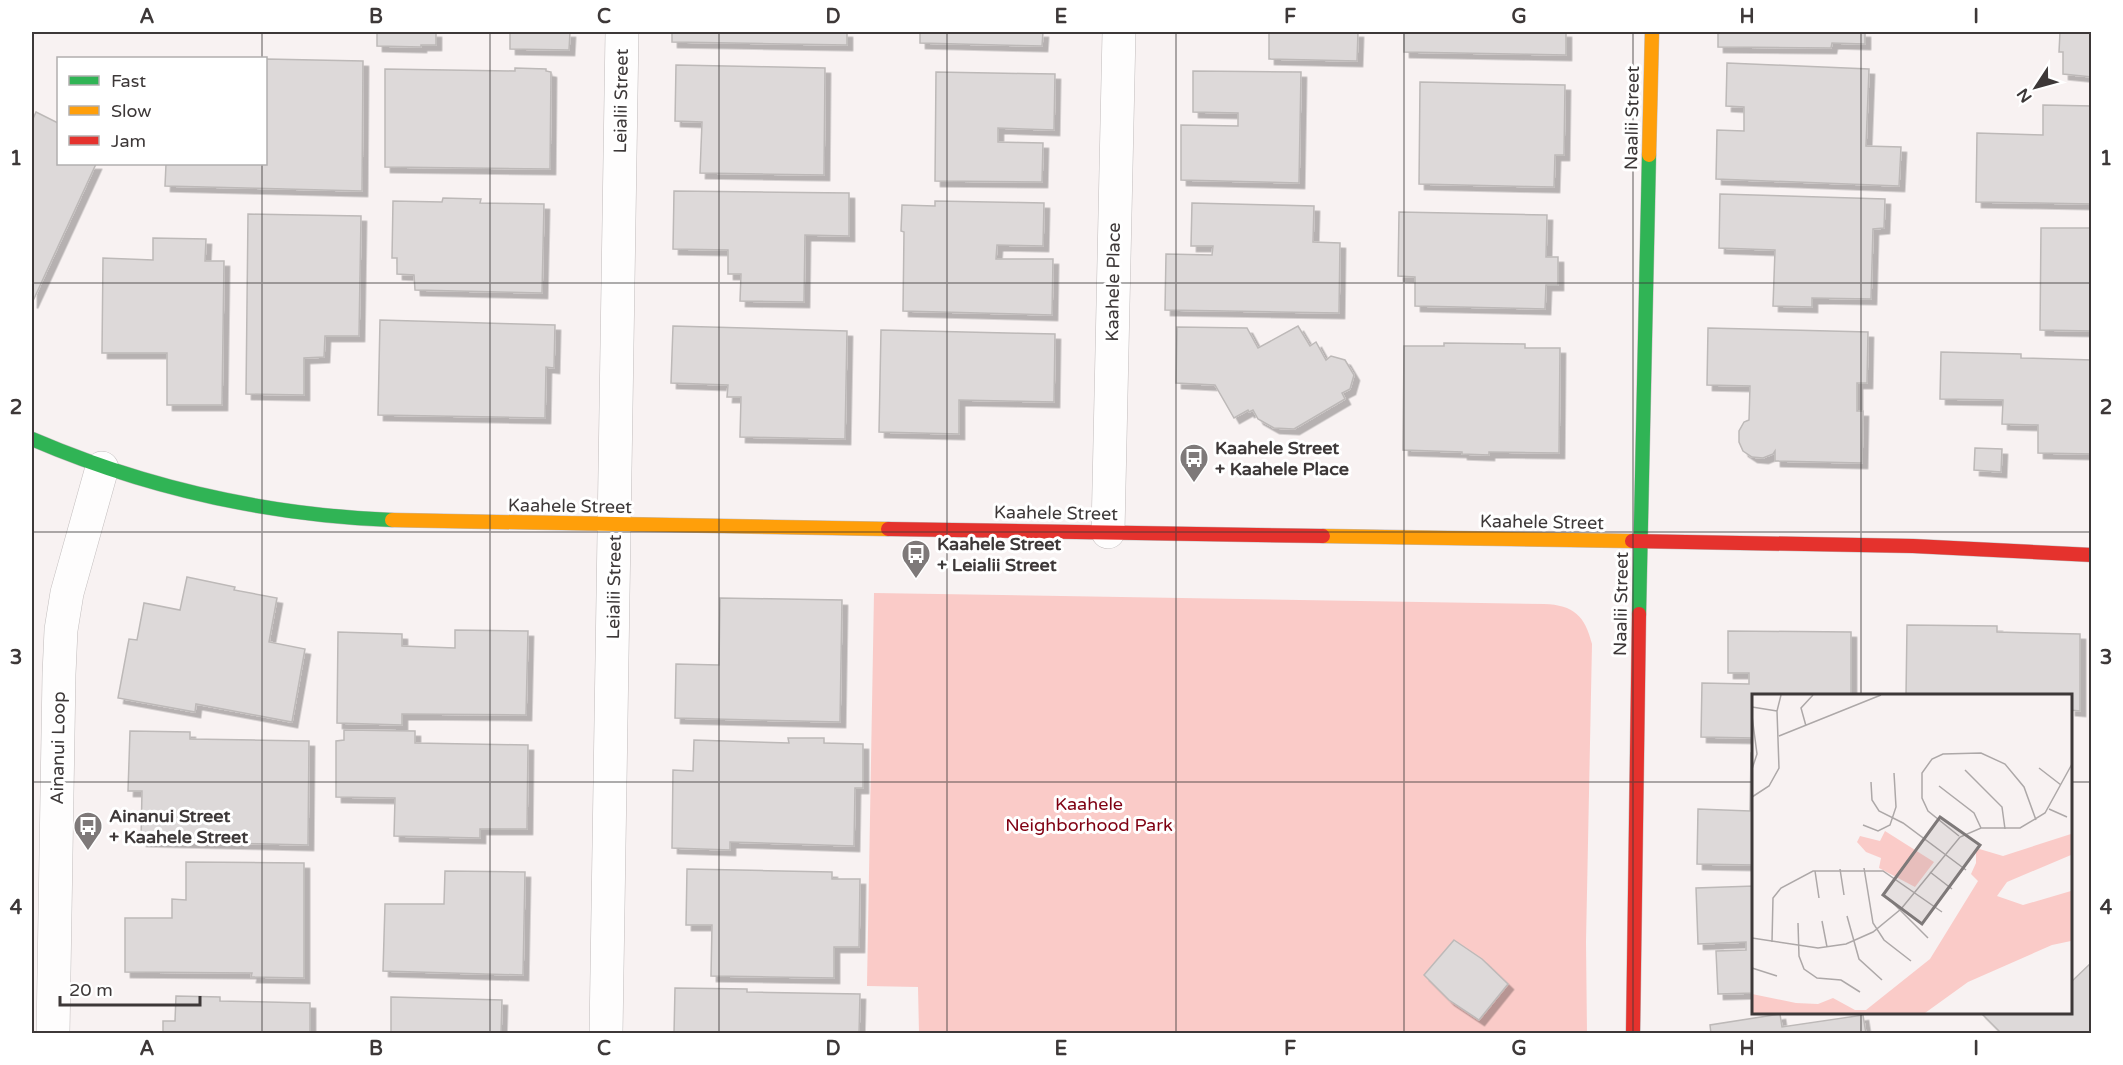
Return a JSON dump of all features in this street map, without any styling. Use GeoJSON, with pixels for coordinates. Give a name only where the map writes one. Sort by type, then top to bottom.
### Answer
{"type":"FeatureCollection","features":[{"type":"Feature","properties":{"kind":"street","name":"Leialii Street"},"geometry":{"type":"LineString","coordinates":[[606,1034],[622,32]]}},
{"type":"Feature","properties":{"kind":"street","name":"Kaahele Place"},"geometry":{"type":"LineString","coordinates":[[1108,532],[1119,32]]}},
{"type":"Feature","properties":{"kind":"street","name":"Naalii Street"},"geometry":{"type":"LineString","coordinates":[[1633,1034],[1652,32]]}},
{"type":"Feature","properties":{"kind":"street","name":"Kaahele Street"},"geometry":{"type":"LineString","coordinates":[[32,439],[102,468],[179,490],[253,506],[330,516],[420,521],[615,525],[1913,546],[2091,555]]}},
{"type":"Feature","properties":{"kind":"street","name":"Ainanui Loop"},"geometry":{"type":"LineString","coordinates":[[53,1034],[61,630],[67,593],[102,468]]}},
{"type":"Feature","properties":{"kind":"green space","name":"Kaahele Neighborhood Park"},"geometry":{"type":"Polygon","coordinates":[[[874,593],[1544,604],[1571,610],[1582,619],[1592,644],[1586,942],[1587,1033],[919,1033],[918,987],[867,986],[874,593]]]}},
{"type":"Feature","properties":{"kind":"building"},"geometry":{"type":"Polygon","coordinates":[[[377,32],[436,32],[436,45],[377,46],[377,32]]]}},
{"type":"Feature","properties":{"kind":"building"},"geometry":{"type":"Polygon","coordinates":[[[510,32],[570,32],[569,50],[510,49],[510,32]]]}},
{"type":"Feature","properties":{"kind":"building"},"geometry":{"type":"Polygon","coordinates":[[[672,32],[847,32],[847,45],[672,42],[672,32]]]}},
{"type":"Feature","properties":{"kind":"building"},"geometry":{"type":"Polygon","coordinates":[[[920,32],[1043,32],[1042,46],[920,43],[920,32]]]}},
{"type":"Feature","properties":{"kind":"building"},"geometry":{"type":"Polygon","coordinates":[[[1269,32],[1358,32],[1357,61],[1269,59],[1269,32]]]}},
{"type":"Feature","properties":{"kind":"building"},"geometry":{"type":"Polygon","coordinates":[[[1404,32],[1566,32],[1566,55],[1404,52],[1404,32]]]}},
{"type":"Feature","properties":{"kind":"building"},"geometry":{"type":"Polygon","coordinates":[[[1718,32],[1865,32],[1865,44],[1832,43],[1831,48],[1718,47],[1718,32]]]}},
{"type":"Feature","properties":{"kind":"building"},"geometry":{"type":"Polygon","coordinates":[[[2060,32],[2092,32],[2092,77],[2063,74],[2063,52],[2059,52],[2060,32]]]}},
{"type":"Feature","properties":{"kind":"building"},"geometry":{"type":"Polygon","coordinates":[[[267,59],[363,61],[362,191],[165,186],[166,165],[267,165],[267,59]]]}},
{"type":"Feature","properties":{"kind":"building"},"geometry":{"type":"Polygon","coordinates":[[[1727,63],[1869,69],[1866,146],[1901,147],[1899,186],[1716,179],[1717,130],[1744,131],[1744,107],[1726,106],[1727,63]]]}},
{"type":"Feature","properties":{"kind":"building"},"geometry":{"type":"Polygon","coordinates":[[[676,65],[825,68],[824,175],[700,173],[702,122],[675,121],[676,65]]]}},
{"type":"Feature","properties":{"kind":"building"},"geometry":{"type":"Polygon","coordinates":[[[515,68],[546,69],[551,72],[550,169],[385,167],[385,69],[515,71],[515,68]]]}},
{"type":"Feature","properties":{"kind":"building"},"geometry":{"type":"Polygon","coordinates":[[[1193,71],[1301,72],[1299,183],[1181,180],[1181,125],[1238,126],[1238,113],[1193,112],[1193,71]]]}},
{"type":"Feature","properties":{"kind":"building"},"geometry":{"type":"Polygon","coordinates":[[[936,72],[1055,74],[1054,130],[998,128],[998,142],[1043,143],[1042,182],[935,181],[936,72]]]}},
{"type":"Feature","properties":{"kind":"building"},"geometry":{"type":"Polygon","coordinates":[[[1420,82],[1565,85],[1564,155],[1555,155],[1554,187],[1419,184],[1420,82]]]}},
{"type":"Feature","properties":{"kind":"building"},"geometry":{"type":"Polygon","coordinates":[[[2043,105],[2092,106],[2092,204],[1976,202],[1977,133],[2043,135],[2043,105]]]}},
{"type":"Feature","properties":{"kind":"building"},"geometry":{"type":"Polygon","coordinates":[[[36,112],[57,122],[57,165],[96,165],[32,303],[32,121],[36,112]]]}},
{"type":"Feature","properties":{"kind":"building"},"geometry":{"type":"Polygon","coordinates":[[[674,191],[849,193],[849,236],[805,235],[804,302],[740,301],[741,274],[728,274],[728,250],[673,249],[674,191]]]}},
{"type":"Feature","properties":{"kind":"building"},"geometry":{"type":"Polygon","coordinates":[[[1720,194],[1885,199],[1884,228],[1873,229],[1871,299],[1812,298],[1812,307],[1773,306],[1775,250],[1719,248],[1720,194]]]}},
{"type":"Feature","properties":{"kind":"building"},"geometry":{"type":"Polygon","coordinates":[[[443,198],[481,199],[480,203],[544,204],[542,293],[415,290],[414,275],[397,274],[397,258],[392,258],[393,201],[442,202],[443,198]]]}},
{"type":"Feature","properties":{"kind":"building"},"geometry":{"type":"Polygon","coordinates":[[[935,201],[1044,203],[1043,246],[997,245],[996,259],[1053,259],[1052,315],[903,311],[902,205],[935,206],[935,201]]]}},
{"type":"Feature","properties":{"kind":"building"},"geometry":{"type":"Polygon","coordinates":[[[1192,203],[1314,206],[1313,242],[1340,243],[1339,313],[1165,310],[1166,254],[1212,255],[1213,246],[1191,246],[1192,203]]]}},
{"type":"Feature","properties":{"kind":"building"},"geometry":{"type":"Polygon","coordinates":[[[1399,212],[1547,215],[1546,257],[1558,257],[1558,285],[1546,285],[1545,309],[1415,306],[1415,277],[1398,276],[1399,212]]]}},
{"type":"Feature","properties":{"kind":"building"},"geometry":{"type":"Polygon","coordinates":[[[248,214],[361,216],[359,336],[325,336],[324,357],[304,358],[304,395],[246,394],[248,214]]]}},
{"type":"Feature","properties":{"kind":"building"},"geometry":{"type":"Polygon","coordinates":[[[2041,228],[2092,228],[2092,331],[2040,330],[2041,228]]]}},
{"type":"Feature","properties":{"kind":"building"},"geometry":{"type":"Polygon","coordinates":[[[153,238],[206,239],[205,261],[224,261],[222,405],[167,405],[167,353],[102,353],[103,258],[153,260],[153,238]]]}},
{"type":"Feature","properties":{"kind":"building"},"geometry":{"type":"Polygon","coordinates":[[[380,320],[555,325],[554,368],[546,367],[545,418],[378,415],[380,320]]]}},
{"type":"Feature","properties":{"kind":"building"},"geometry":{"type":"Polygon","coordinates":[[[673,326],[847,331],[845,439],[740,437],[741,397],[727,397],[728,385],[671,383],[673,326]]]}},
{"type":"Feature","properties":{"kind":"building"},"geometry":{"type":"Polygon","coordinates":[[[1298,326],[1310,346],[1316,342],[1326,360],[1331,356],[1345,360],[1354,375],[1350,389],[1342,393],[1345,399],[1294,429],[1274,428],[1258,419],[1253,410],[1249,412],[1248,410],[1234,418],[1215,385],[1176,383],[1177,327],[1247,328],[1258,348],[1298,326]]]}},
{"type":"Feature","properties":{"kind":"building"},"geometry":{"type":"Polygon","coordinates":[[[1708,328],[1868,332],[1867,383],[1857,383],[1857,411],[1863,411],[1862,463],[1775,461],[1775,451],[1763,458],[1752,457],[1743,451],[1739,442],[1739,431],[1744,422],[1749,420],[1750,386],[1707,385],[1708,328]]]}},
{"type":"Feature","properties":{"kind":"building"},"geometry":{"type":"Polygon","coordinates":[[[881,330],[1055,334],[1054,402],[959,400],[959,434],[879,432],[881,330]]]}},
{"type":"Feature","properties":{"kind":"building"},"geometry":{"type":"Polygon","coordinates":[[[1444,343],[1525,344],[1525,348],[1560,348],[1559,453],[1489,452],[1489,455],[1403,450],[1404,346],[1444,346],[1444,343]]]}},
{"type":"Feature","properties":{"kind":"building"},"geometry":{"type":"Polygon","coordinates":[[[1941,352],[2021,354],[2021,358],[2092,360],[2092,454],[2038,453],[2038,425],[2002,424],[2003,400],[1940,399],[1941,352]]]}},
{"type":"Feature","properties":{"kind":"building"},"geometry":{"type":"Polygon","coordinates":[[[1975,448],[2002,449],[2001,472],[1974,470],[1975,448]]]}},
{"type":"Feature","properties":{"kind":"building"},"geometry":{"type":"Polygon","coordinates":[[[187,577],[235,587],[234,590],[277,598],[269,642],[305,649],[292,722],[196,704],[195,712],[118,698],[129,639],[137,640],[144,603],[180,610],[187,577]]]}},
{"type":"Feature","properties":{"kind":"building"},"geometry":{"type":"Polygon","coordinates":[[[720,598],[842,600],[840,722],[675,718],[676,664],[719,665],[720,598]]]}},
{"type":"Feature","properties":{"kind":"building"},"geometry":{"type":"Polygon","coordinates":[[[1907,625],[1997,626],[1997,632],[2080,634],[2080,711],[2072,710],[2072,694],[1906,694],[1907,625]]]}},
{"type":"Feature","properties":{"kind":"building"},"geometry":{"type":"Polygon","coordinates":[[[455,630],[528,631],[526,715],[402,714],[402,725],[337,723],[338,632],[402,634],[402,646],[455,648],[455,630]]]}},
{"type":"Feature","properties":{"kind":"building"},"geometry":{"type":"Polygon","coordinates":[[[1728,631],[1851,632],[1851,694],[1752,694],[1752,738],[1701,737],[1702,683],[1749,684],[1749,673],[1728,673],[1728,631]]]}},
{"type":"Feature","properties":{"kind":"building"},"geometry":{"type":"Polygon","coordinates":[[[344,730],[415,731],[415,743],[528,745],[527,829],[480,829],[480,838],[394,836],[395,798],[336,797],[336,741],[344,740],[344,730]]]}},
{"type":"Feature","properties":{"kind":"building"},"geometry":{"type":"Polygon","coordinates":[[[130,731],[190,732],[190,739],[309,741],[308,845],[141,841],[142,791],[128,791],[130,731]]]}},
{"type":"Feature","properties":{"kind":"building"},"geometry":{"type":"Polygon","coordinates":[[[788,738],[824,738],[824,743],[863,744],[863,788],[855,788],[854,846],[730,842],[730,850],[672,848],[673,770],[693,771],[694,740],[789,743],[788,738]]]}},
{"type":"Feature","properties":{"kind":"building"},"geometry":{"type":"Polygon","coordinates":[[[1752,753],[1752,865],[1697,864],[1698,809],[1750,811],[1752,753]]]}},
{"type":"Feature","properties":{"kind":"building"},"geometry":{"type":"Polygon","coordinates":[[[186,862],[304,863],[304,978],[251,977],[252,973],[125,972],[125,918],[172,918],[172,899],[186,900],[186,862]]]}},
{"type":"Feature","properties":{"kind":"building"},"geometry":{"type":"Polygon","coordinates":[[[687,869],[832,872],[832,879],[860,879],[859,947],[834,947],[834,978],[711,976],[712,925],[686,925],[687,869]]]}},
{"type":"Feature","properties":{"kind":"building"},"geometry":{"type":"Polygon","coordinates":[[[445,871],[525,872],[523,975],[383,971],[385,904],[444,904],[445,871]]]}},
{"type":"Feature","properties":{"kind":"building"},"geometry":{"type":"Polygon","coordinates":[[[1752,886],[1752,993],[1718,994],[1716,951],[1746,950],[1746,942],[1698,944],[1696,888],[1752,886]]]}},
{"type":"Feature","properties":{"kind":"building"},"geometry":{"type":"Polygon","coordinates":[[[1454,940],[1482,959],[1508,984],[1479,1020],[1449,1000],[1424,975],[1454,940]]]}},
{"type":"Feature","properties":{"kind":"building"},"geometry":{"type":"Polygon","coordinates":[[[2092,962],[2092,1034],[2002,1034],[1982,1014],[2072,1014],[2072,981],[2092,962]]]}},
{"type":"Feature","properties":{"kind":"building"},"geometry":{"type":"Polygon","coordinates":[[[675,988],[860,994],[859,1034],[674,1034],[675,988]]]}},
{"type":"Feature","properties":{"kind":"building"},"geometry":{"type":"Polygon","coordinates":[[[176,996],[220,997],[220,1001],[310,1003],[310,1034],[163,1034],[163,1021],[175,1021],[176,996]]]}},
{"type":"Feature","properties":{"kind":"building"},"geometry":{"type":"Polygon","coordinates":[[[391,997],[502,1000],[501,1034],[391,1034],[391,997]]]}},
{"type":"Feature","properties":{"kind":"building"},"geometry":{"type":"Polygon","coordinates":[[[1780,1014],[1782,1027],[1863,1015],[1866,1034],[1711,1034],[1710,1025],[1780,1014]]]}},
{"type":"Feature","properties":{"kind":"traffic: fast"},"geometry":{"type":"LineString","coordinates":[[1639,614],[1649,155]]}},
{"type":"Feature","properties":{"kind":"traffic: fast"},"geometry":{"type":"LineString","coordinates":[[32,439],[119,472],[208,496],[299,512],[392,520]]}},
{"type":"Feature","properties":{"kind":"traffic: slow"},"geometry":{"type":"LineString","coordinates":[[1649,155],[1652,32]]}},
{"type":"Feature","properties":{"kind":"traffic: slow"},"geometry":{"type":"LineString","coordinates":[[392,520],[888,529]]}},
{"type":"Feature","properties":{"kind":"traffic: slow"},"geometry":{"type":"LineString","coordinates":[[1323,536],[1632,541]]}},
{"type":"Feature","properties":{"kind":"traffic: jam"},"geometry":{"type":"LineString","coordinates":[[888,529],[1323,536]]}},
{"type":"Feature","properties":{"kind":"traffic: jam"},"geometry":{"type":"LineString","coordinates":[[1632,541],[1913,546],[2092,555]]}},
{"type":"Feature","properties":{"kind":"traffic: jam"},"geometry":{"type":"LineString","coordinates":[[1633,1034],[1639,614]]}},
{"type":"Feature","properties":{"kind":"place","name":"Kaahele Street + Kaahele Place"},"geometry":{"type":"Point","coordinates":[1194,484]}},
{"type":"Feature","properties":{"kind":"place","name":"Kaahele Street + Leialii Street"},"geometry":{"type":"Point","coordinates":[916,580]}},
{"type":"Feature","properties":{"kind":"place","name":"Ainanui Street + Kaahele Street"},"geometry":{"type":"Point","coordinates":[88,852]}}]}
